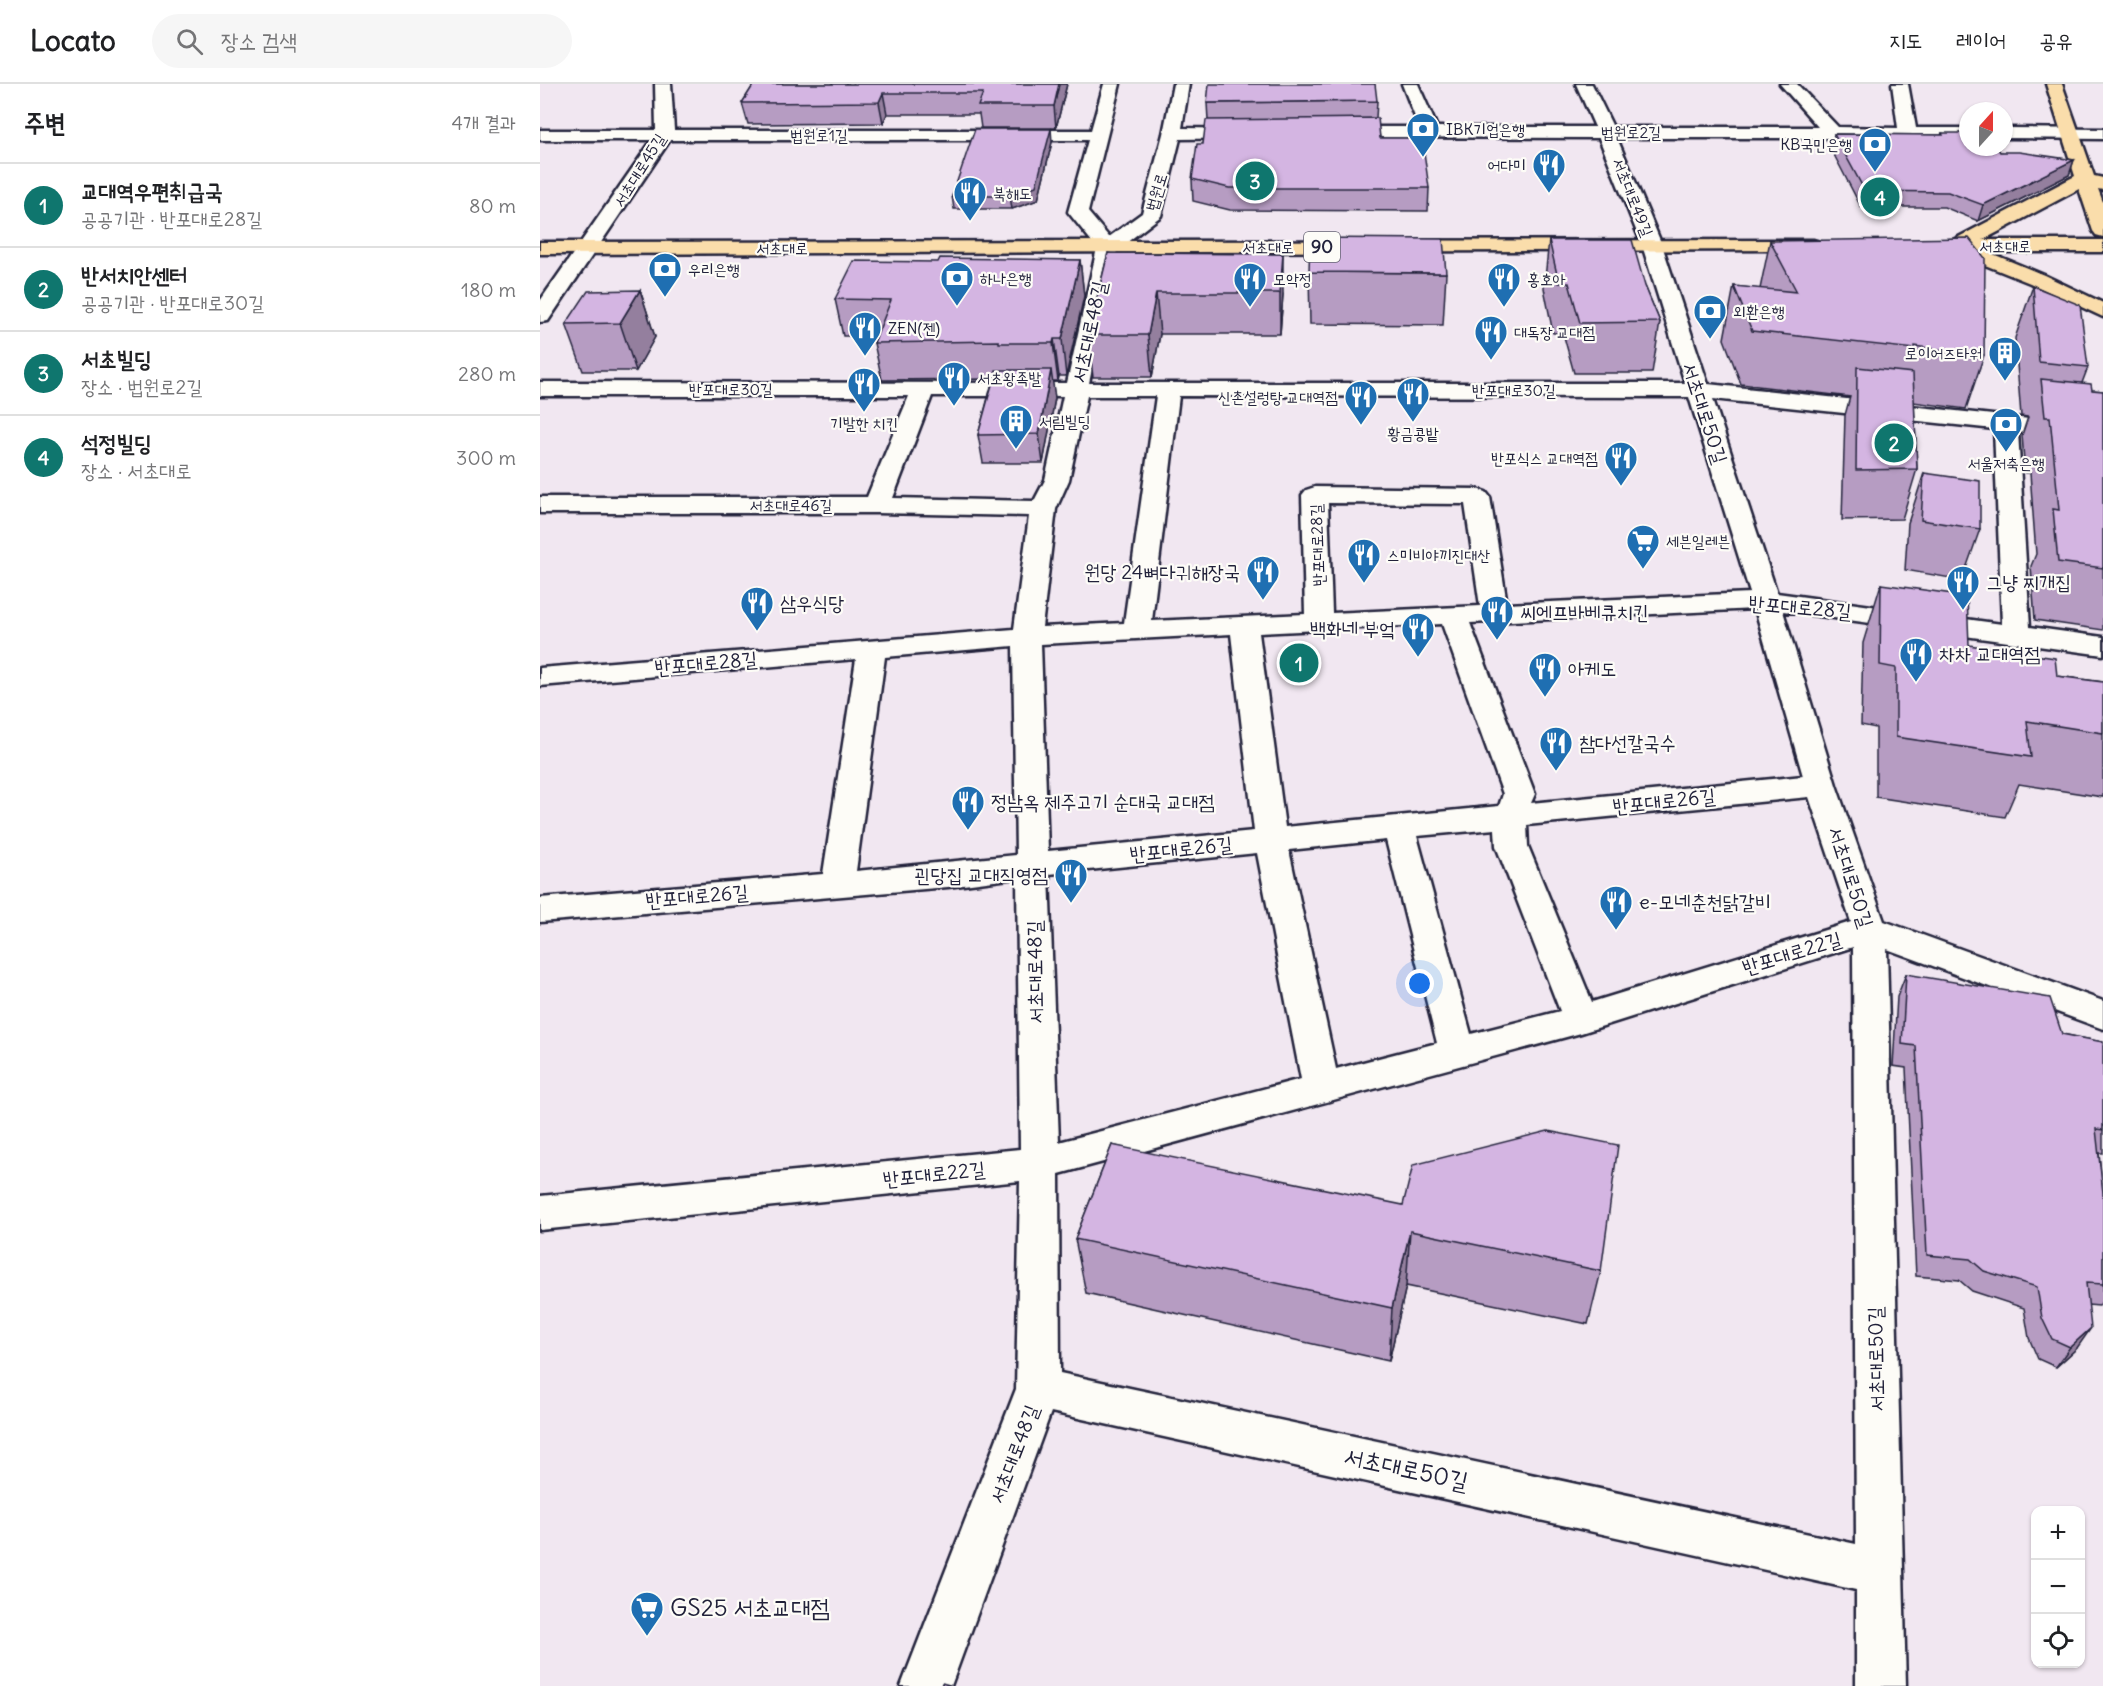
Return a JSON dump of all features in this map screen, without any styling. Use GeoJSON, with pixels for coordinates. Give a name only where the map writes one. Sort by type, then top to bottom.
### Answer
{"type":"FeatureCollection","features":[{"type":"Feature","properties":{"kind":"main road"},"geometry":{"type":"LineString","coordinates":[[2054,84],[2071,133],[2094,181],[2103,231]]}},
{"type":"Feature","properties":{"kind":"main road"},"geometry":{"type":"LineString","coordinates":[[1956,246],[2094,181]]}},
{"type":"Feature","properties":{"kind":"main road","name":"서초대로"},"geometry":{"type":"LineString","coordinates":[[540,248],[1828,246]]}},
{"type":"Feature","properties":{"kind":"main road","name":"서초대로"},"geometry":{"type":"LineString","coordinates":[[1910,246],[2103,246]]}},
{"type":"Feature","properties":{"kind":"main road"},"geometry":{"type":"LineString","coordinates":[[1956,246],[2037,279],[2103,311]]}},
{"type":"Feature","properties":{"kind":"street","name":"서초대로45길"},"geometry":{"type":"LineString","coordinates":[[587,248],[665,135],[663,84]]}},
{"type":"Feature","properties":{"kind":"street"},"geometry":{"type":"LineString","coordinates":[[1107,248],[1078,212],[1112,84]]}},
{"type":"Feature","properties":{"kind":"street","name":"법원로"},"geometry":{"type":"LineString","coordinates":[[1107,248],[1151,216],[1172,134],[1181,84]]}},
{"type":"Feature","properties":{"kind":"street"},"geometry":{"type":"LineString","coordinates":[[1410,84],[1430,131]]}},
{"type":"Feature","properties":{"kind":"street","name":"서초대로49길"},"geometry":{"type":"LineString","coordinates":[[1584,84],[1652,245]]}},
{"type":"Feature","properties":{"kind":"street"},"geometry":{"type":"LineString","coordinates":[[1788,84],[1833,133]]}},
{"type":"Feature","properties":{"kind":"street"},"geometry":{"type":"LineString","coordinates":[[1900,84],[1908,133]]}},
{"type":"Feature","properties":{"kind":"street","name":"법원로2길"},"geometry":{"type":"LineString","coordinates":[[1312,133],[1430,131],[1959,133]]}},
{"type":"Feature","properties":{"kind":"street"},"geometry":{"type":"LineString","coordinates":[[1172,134],[1265,133]]}},
{"type":"Feature","properties":{"kind":"street"},"geometry":{"type":"LineString","coordinates":[[2013,133],[2103,135]]}},
{"type":"Feature","properties":{"kind":"street","name":"법원로1길"},"geometry":{"type":"LineString","coordinates":[[540,135],[1097,135]]}},
{"type":"Feature","properties":{"kind":"street","name":"서초대로50길"},"geometry":{"type":"LineString","coordinates":[[1652,245],[1766,600],[1821,785],[1870,929],[1881,1686]]}},
{"type":"Feature","properties":{"kind":"street"},"geometry":{"type":"LineString","coordinates":[[540,316],[587,248]]}},
{"type":"Feature","properties":{"kind":"street","name":"서초대로48길"},"geometry":{"type":"LineString","coordinates":[[926,1686],[1038,1389],[1040,1163],[1027,636],[1042,509],[1057,480],[1107,248]]}},
{"type":"Feature","properties":{"kind":"street","name":"반포대로30길"},"geometry":{"type":"LineString","coordinates":[[540,389],[1697,390],[2103,434]]}},
{"type":"Feature","properties":{"kind":"street"},"geometry":{"type":"LineString","coordinates":[[876,505],[923,390]]}},
{"type":"Feature","properties":{"kind":"street"},"geometry":{"type":"LineString","coordinates":[[1137,631],[1168,390]]}},
{"type":"Feature","properties":{"kind":"street"},"geometry":{"type":"LineString","coordinates":[[2006,424],[2016,634]]}},
{"type":"Feature","properties":{"kind":"street","name":"반포대로28길"},"geometry":{"type":"LineString","coordinates":[[1319,622],[1315,495],[1477,497],[1495,613]]}},
{"type":"Feature","properties":{"kind":"street","name":"서초대로46길"},"geometry":{"type":"LineString","coordinates":[[540,505],[876,505],[1042,509]]}},
{"type":"Feature","properties":{"kind":"street","name":"반포대로28길"},"geometry":{"type":"LineString","coordinates":[[540,677],[1027,636],[1766,600],[2103,646]]}},
{"type":"Feature","properties":{"kind":"street"},"geometry":{"type":"LineString","coordinates":[[1453,615],[1519,794],[1511,816],[1512,846],[1581,1019]]}},
{"type":"Feature","properties":{"kind":"street"},"geometry":{"type":"LineString","coordinates":[[1244,625],[1271,840],[1320,1088]]}},
{"type":"Feature","properties":{"kind":"street"},"geometry":{"type":"LineString","coordinates":[[838,885],[873,649]]}},
{"type":"Feature","properties":{"kind":"street","name":"반포대로26길"},"geometry":{"type":"LineString","coordinates":[[540,910],[838,885],[1821,785]]}},
{"type":"Feature","properties":{"kind":"street"},"geometry":{"type":"LineString","coordinates":[[1399,827],[1457,1050]]}},
{"type":"Feature","properties":{"kind":"street"},"geometry":{"type":"LineString","coordinates":[[1870,929],[2103,1014]]}},
{"type":"Feature","properties":{"kind":"street","name":"반포대로22길"},"geometry":{"type":"LineString","coordinates":[[540,1214],[1040,1163],[1457,1050],[1581,1019],[1870,929]]}},
{"type":"Feature","properties":{"kind":"street","name":"서초대로50길"},"geometry":{"type":"LineString","coordinates":[[1038,1389],[1879,1572]]}},
{"type":"Feature","properties":{"kind":"building"},"geometry":{"type":"Polygon","coordinates":[[[754,84],[1059,84],[1054,106],[978,106],[983,93],[883,93],[879,102],[742,103],[754,84]]]}},
{"type":"Feature","properties":{"kind":"building"},"geometry":{"type":"Polygon","coordinates":[[[1209,84],[1375,84],[1377,101],[1207,103],[1209,84]]]}},
{"type":"Feature","properties":{"kind":"building"},"geometry":{"type":"Polygon","coordinates":[[[1378,118],[1380,138],[1422,138],[1429,188],[1229,188],[1192,179],[1197,144],[1203,144],[1206,120],[1378,118]]]}},
{"type":"Feature","properties":{"kind":"building"},"geometry":{"type":"Polygon","coordinates":[[[975,129],[1051,129],[1036,186],[1010,196],[952,196],[975,129]]]}},
{"type":"Feature","properties":{"kind":"building"},"geometry":{"type":"Polygon","coordinates":[[[1942,133],[1959,133],[1959,156],[2013,156],[2013,152],[2019,152],[2074,160],[1983,205],[1948,192],[1865,191],[1834,134],[1943,135],[1942,133]]]}},
{"type":"Feature","properties":{"kind":"building"},"geometry":{"type":"Polygon","coordinates":[[[1310,238],[1443,239],[1446,273],[1309,272],[1310,238]]]}},
{"type":"Feature","properties":{"kind":"building"},"geometry":{"type":"Polygon","coordinates":[[[1969,238],[1985,258],[1984,355],[1752,331],[1734,286],[1797,292],[1770,241],[1969,238]]]}},
{"type":"Feature","properties":{"kind":"building"},"geometry":{"type":"Polygon","coordinates":[[[1549,240],[1632,240],[1645,286],[1660,322],[1580,323],[1569,283],[1559,283],[1549,240]]]}},
{"type":"Feature","properties":{"kind":"building"},"geometry":{"type":"Polygon","coordinates":[[[1108,253],[1283,254],[1280,293],[1156,293],[1148,335],[1088,335],[1108,253]]]}},
{"type":"Feature","properties":{"kind":"building"},"geometry":{"type":"Polygon","coordinates":[[[940,258],[1080,260],[1062,339],[1054,339],[1053,343],[999,343],[999,341],[874,343],[891,300],[835,299],[854,261],[938,262],[940,258]]]}},
{"type":"Feature","properties":{"kind":"building"},"geometry":{"type":"Polygon","coordinates":[[[2033,286],[2080,305],[2088,367],[2039,362],[2033,286]]]}},
{"type":"Feature","properties":{"kind":"building"},"geometry":{"type":"Polygon","coordinates":[[[640,290],[620,323],[566,324],[588,291],[640,290]]]}},
{"type":"Feature","properties":{"kind":"building"},"geometry":{"type":"Polygon","coordinates":[[[1857,367],[1913,373],[1917,469],[1856,470],[1857,367]]]}},
{"type":"Feature","properties":{"kind":"building"},"geometry":{"type":"Polygon","coordinates":[[[996,370],[1051,370],[1039,434],[978,435],[996,370]]]}},
{"type":"Feature","properties":{"kind":"building"},"geometry":{"type":"Polygon","coordinates":[[[2041,379],[2091,384],[2092,390],[2103,391],[2103,568],[2058,562],[2053,509],[2059,510],[2050,417],[2045,417],[2041,379]]]}},
{"type":"Feature","properties":{"kind":"building"},"geometry":{"type":"Polygon","coordinates":[[[1924,473],[1980,481],[1980,529],[1921,520],[1924,473]]]}},
{"type":"Feature","properties":{"kind":"building"},"geometry":{"type":"Polygon","coordinates":[[[1881,584],[1967,596],[1969,645],[2055,658],[2057,676],[2103,682],[2103,733],[2027,721],[2031,757],[1896,737],[1896,668],[1880,665],[1881,584]]]}},
{"type":"Feature","properties":{"kind":"building"},"geometry":{"type":"Polygon","coordinates":[[[1906,974],[2050,998],[2062,1034],[2103,1042],[2103,1130],[2096,1129],[2103,1193],[2103,1284],[2086,1283],[2091,1328],[2070,1347],[2052,1339],[2042,1318],[2037,1287],[1984,1271],[1970,1259],[1927,1255],[1916,1046],[1902,1044],[1906,974]]]}},
{"type":"Feature","properties":{"kind":"building"},"geometry":{"type":"Polygon","coordinates":[[[1548,1131],[1618,1145],[1601,1271],[1410,1231],[1392,1308],[1075,1239],[1112,1145],[1403,1205],[1413,1165],[1548,1131]]]}},
{"type":"Feature","properties":{"kind":"place","name":"IBK기업은행"},"geometry":{"type":"Point","coordinates":[1423,158]}},
{"type":"Feature","properties":{"kind":"place","name":"KB국민은행"},"geometry":{"type":"Point","coordinates":[1875,173]}},
{"type":"Feature","properties":{"kind":"place","name":"서초빌딩"},"geometry":{"type":"Point","coordinates":[1255,181]}},
{"type":"Feature","properties":{"kind":"place","name":"어다미"},"geometry":{"type":"Point","coordinates":[1549,194]}},
{"type":"Feature","properties":{"kind":"place","name":"석정빌딩"},"geometry":{"type":"Point","coordinates":[1880,197]}},
{"type":"Feature","properties":{"kind":"place","name":"북해도"},"geometry":{"type":"Point","coordinates":[970,222]}},
{"type":"Feature","properties":{"kind":"place","name":"우리은행"},"geometry":{"type":"Point","coordinates":[665,298]}},
{"type":"Feature","properties":{"kind":"place","name":"하나은행"},"geometry":{"type":"Point","coordinates":[957,307]}},
{"type":"Feature","properties":{"kind":"place","name":"모악정"},"geometry":{"type":"Point","coordinates":[1250,308]}},
{"type":"Feature","properties":{"kind":"place","name":"홍호아"},"geometry":{"type":"Point","coordinates":[1504,308]}},
{"type":"Feature","properties":{"kind":"place","name":"외환은행"},"geometry":{"type":"Point","coordinates":[1710,340]}},
{"type":"Feature","properties":{"kind":"place","name":"ZEN(젠)"},"geometry":{"type":"Point","coordinates":[865,357]}},
{"type":"Feature","properties":{"kind":"place","name":"대독장 교대점"},"geometry":{"type":"Point","coordinates":[1491,361]}},
{"type":"Feature","properties":{"kind":"place","name":"로이어즈타워"},"geometry":{"type":"Point","coordinates":[2005,382]}},
{"type":"Feature","properties":{"kind":"place","name":"서초왕족발"},"geometry":{"type":"Point","coordinates":[954,407]}},
{"type":"Feature","properties":{"kind":"place","name":"기발한 치킨"},"geometry":{"type":"Point","coordinates":[864,413]}},
{"type":"Feature","properties":{"kind":"place","name":"황금콩밭"},"geometry":{"type":"Point","coordinates":[1413,423]}},
{"type":"Feature","properties":{"kind":"place","name":"신촌설렁탕 교대역점"},"geometry":{"type":"Point","coordinates":[1361,426]}},
{"type":"Feature","properties":{"kind":"place","name":"반서치안센터"},"geometry":{"type":"Point","coordinates":[1894,443]}},
{"type":"Feature","properties":{"kind":"place","name":"서림빌딩"},"geometry":{"type":"Point","coordinates":[1016,450]}},
{"type":"Feature","properties":{"kind":"place","name":"서울저축은행"},"geometry":{"type":"Point","coordinates":[2006,453]}},
{"type":"Feature","properties":{"kind":"place","name":"반포식스 교대역점"},"geometry":{"type":"Point","coordinates":[1621,487]}},
{"type":"Feature","properties":{"kind":"place","name":"세븐일레븐"},"geometry":{"type":"Point","coordinates":[1643,570]}},
{"type":"Feature","properties":{"kind":"place","name":"스미비야끼진대산"},"geometry":{"type":"Point","coordinates":[1364,584]}},
{"type":"Feature","properties":{"kind":"place","name":"원당 24뼈다귀해장국"},"geometry":{"type":"Point","coordinates":[1263,601]}},
{"type":"Feature","properties":{"kind":"place","name":"그냥 찌개집"},"geometry":{"type":"Point","coordinates":[1963,611]}},
{"type":"Feature","properties":{"kind":"place","name":"삼우식당"},"geometry":{"type":"Point","coordinates":[757,632]}},
{"type":"Feature","properties":{"kind":"place","name":"씨에프바베큐치킨"},"geometry":{"type":"Point","coordinates":[1497,641]}},
{"type":"Feature","properties":{"kind":"place","name":"백화네 부엌"},"geometry":{"type":"Point","coordinates":[1418,658]}},
{"type":"Feature","properties":{"kind":"place","name":"교대역우편취급국"},"geometry":{"type":"Point","coordinates":[1299,663]}},
{"type":"Feature","properties":{"kind":"place","name":"차차 교대역점"},"geometry":{"type":"Point","coordinates":[1916,683]}},
{"type":"Feature","properties":{"kind":"place","name":"아케도"},"geometry":{"type":"Point","coordinates":[1545,698]}},
{"type":"Feature","properties":{"kind":"place","name":"참다선칼국수"},"geometry":{"type":"Point","coordinates":[1556,772]}},
{"type":"Feature","properties":{"kind":"place","name":"정남옥 제주고기 순대국 교대점"},"geometry":{"type":"Point","coordinates":[968,831]}},
{"type":"Feature","properties":{"kind":"place","name":"괸당집 교대직영점"},"geometry":{"type":"Point","coordinates":[1071,904]}},
{"type":"Feature","properties":{"kind":"place","name":"e-모네춘천닭갈비"},"geometry":{"type":"Point","coordinates":[1616,931]}},
{"type":"Feature","properties":{"kind":"place","name":"GS25 서초교대점"},"geometry":{"type":"Point","coordinates":[647,1637]}}]}
